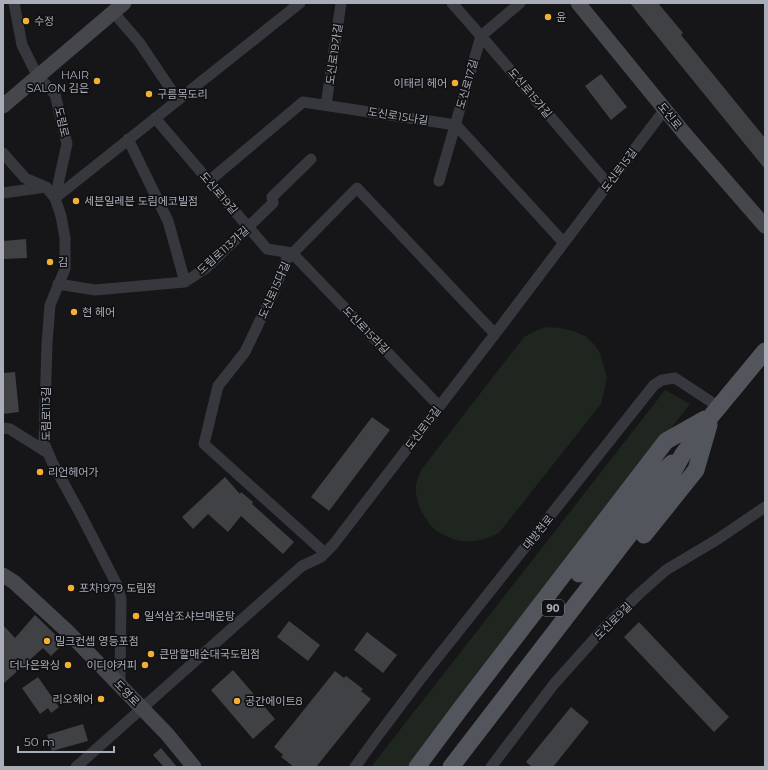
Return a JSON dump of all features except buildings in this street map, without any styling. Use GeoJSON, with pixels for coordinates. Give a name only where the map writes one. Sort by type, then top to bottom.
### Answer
{"type":"FeatureCollection","features":[{"type":"Feature","properties":{"kind":"main road","name":"도신로"},"geometry":{"type":"LineString","coordinates":[[578,3],[684,133],[765,226]]}},
{"type":"Feature","properties":{"kind":"main road"},"geometry":{"type":"LineString","coordinates":[[3,106],[118,8]]}},
{"type":"Feature","properties":{"kind":"main road","name":"90"},"geometry":{"type":"LineString","coordinates":[[451,767],[660,495],[683,454],[716,411],[765,352]]}},
{"type":"Feature","properties":{"kind":"main road"},"geometry":{"type":"LineString","coordinates":[[417,767],[666,441],[716,411]]}},
{"type":"Feature","properties":{"kind":"main road"},"geometry":{"type":"LineString","coordinates":[[463,767],[492,727],[696,470],[716,411]]}},
{"type":"Feature","properties":{"kind":"main road","name":"90"},"geometry":{"type":"LineString","coordinates":[[428,767],[648,485],[683,454]]}},
{"type":"Feature","properties":{"kind":"main road","name":"도영로"},"geometry":{"type":"LineString","coordinates":[[3,575],[14,582],[67,631],[167,734],[194,767]]}},
{"type":"Feature","properties":{"kind":"street","name":"도림로"},"geometry":{"type":"LineString","coordinates":[[14,3],[22,45],[38,77],[55,94],[67,144],[54,198]]}},
{"type":"Feature","properties":{"kind":"street"},"geometry":{"type":"LineString","coordinates":[[54,198],[300,3]]}},
{"type":"Feature","properties":{"kind":"street","name":"도신로19가길"},"geometry":{"type":"LineString","coordinates":[[326,105],[341,3]]}},
{"type":"Feature","properties":{"kind":"street","name":"도신로15가길"},"geometry":{"type":"LineString","coordinates":[[452,3],[608,184]]}},
{"type":"Feature","properties":{"kind":"street"},"geometry":{"type":"LineString","coordinates":[[482,36],[520,3]]}},
{"type":"Feature","properties":{"kind":"street"},"geometry":{"type":"LineString","coordinates":[[118,8],[178,100]]}},
{"type":"Feature","properties":{"kind":"street","name":"도신로17길"},"geometry":{"type":"LineString","coordinates":[[439,181],[482,36]]}},
{"type":"Feature","properties":{"kind":"street","name":"도신로15나길"},"geometry":{"type":"LineString","coordinates":[[209,181],[303,102],[456,125]]}},
{"type":"Feature","properties":{"kind":"street","name":"도신로15길"},"geometry":{"type":"LineString","coordinates":[[76,767],[302,566],[321,557],[333,545],[665,109]]}},
{"type":"Feature","properties":{"kind":"street","name":"도신로19길"},"geometry":{"type":"LineString","coordinates":[[155,118],[267,249],[292,253]]}},
{"type":"Feature","properties":{"kind":"street"},"geometry":{"type":"LineString","coordinates":[[456,125],[564,243]]}},
{"type":"Feature","properties":{"kind":"street"},"geometry":{"type":"LineString","coordinates":[[128,139],[168,221],[185,282]]}},
{"type":"Feature","properties":{"kind":"street"},"geometry":{"type":"LineString","coordinates":[[3,153],[25,178],[46,187]]}},
{"type":"Feature","properties":{"kind":"street","name":"도림로113가길"},"geometry":{"type":"LineString","coordinates":[[58,284],[95,290],[185,282],[206,268],[273,203],[272,197],[312,159]]}},
{"type":"Feature","properties":{"kind":"street"},"geometry":{"type":"LineString","coordinates":[[3,193],[46,187]]}},
{"type":"Feature","properties":{"kind":"street","name":"도림로113길"},"geometry":{"type":"LineString","coordinates":[[46,187],[54,198],[61,216],[65,238],[65,269],[50,305],[47,343],[44,442],[52,462],[118,587],[121,599],[120,686]]}},
{"type":"Feature","properties":{"kind":"street","name":"도신로15다길"},"geometry":{"type":"LineString","coordinates":[[325,553],[204,444],[218,386],[245,352],[274,291],[286,260],[357,188],[495,334]]}},
{"type":"Feature","properties":{"kind":"street","name":"도신로15라길"},"geometry":{"type":"LineString","coordinates":[[292,253],[439,406]]}},
{"type":"Feature","properties":{"kind":"street","name":"대방천로"},"geometry":{"type":"LineString","coordinates":[[355,767],[482,602],[654,385],[662,380],[675,378],[716,411]]}},
{"type":"Feature","properties":{"kind":"street"},"geometry":{"type":"LineString","coordinates":[[3,428],[10,429],[48,453]]}},
{"type":"Feature","properties":{"kind":"street","name":"도신로9길"},"geometry":{"type":"LineString","coordinates":[[491,767],[554,684],[605,627],[640,593],[666,570],[765,507]]}},
{"type":"Feature","properties":{"kind":"shaded area"},"geometry":{"type":"Polygon","coordinates":[[[547,327],[573,331],[585,336],[594,344],[600,353],[607,378],[601,404],[499,533],[481,540],[472,541],[449,538],[437,531],[428,522],[421,511],[417,498],[416,485],[421,470],[524,337],[547,327]]]}},
{"type":"Feature","properties":{"kind":"shaded area"},"geometry":{"type":"Polygon","coordinates":[[[665,390],[690,404],[408,767],[371,767],[665,390]]]}},
{"type":"Feature","properties":{"kind":"place","name":"윤"},"geometry":{"type":"Point","coordinates":[548,17]}},
{"type":"Feature","properties":{"kind":"place","name":"수정"},"geometry":{"type":"Point","coordinates":[26,21]}},
{"type":"Feature","properties":{"kind":"place","name":"HAIR SALON 김은"},"geometry":{"type":"Point","coordinates":[97,81]}},
{"type":"Feature","properties":{"kind":"place","name":"이태리 헤어"},"geometry":{"type":"Point","coordinates":[455,83]}},
{"type":"Feature","properties":{"kind":"place","name":"구름목도리"},"geometry":{"type":"Point","coordinates":[149,94]}},
{"type":"Feature","properties":{"kind":"place","name":"세븐일레븐 도림에코빌점"},"geometry":{"type":"Point","coordinates":[76,201]}},
{"type":"Feature","properties":{"kind":"place","name":"김"},"geometry":{"type":"Point","coordinates":[50,262]}},
{"type":"Feature","properties":{"kind":"place","name":"현 헤어"},"geometry":{"type":"Point","coordinates":[74,312]}},
{"type":"Feature","properties":{"kind":"place","name":"리언헤어가"},"geometry":{"type":"Point","coordinates":[40,472]}},
{"type":"Feature","properties":{"kind":"place","name":"포차1979 도림점"},"geometry":{"type":"Point","coordinates":[71,588]}},
{"type":"Feature","properties":{"kind":"place","name":"일석삼조샤브매운탕"},"geometry":{"type":"Point","coordinates":[136,616]}},
{"type":"Feature","properties":{"kind":"place","name":"밀크컨셉 영등포점"},"geometry":{"type":"Point","coordinates":[47,641]}},
{"type":"Feature","properties":{"kind":"place","name":"큰맘할매순대국도림점"},"geometry":{"type":"Point","coordinates":[151,654]}},
{"type":"Feature","properties":{"kind":"place","name":"더나은왁싱"},"geometry":{"type":"Point","coordinates":[68,665]}},
{"type":"Feature","properties":{"kind":"place","name":"이디야커피"},"geometry":{"type":"Point","coordinates":[145,665]}},
{"type":"Feature","properties":{"kind":"place","name":"리오헤어"},"geometry":{"type":"Point","coordinates":[101,699]}},
{"type":"Feature","properties":{"kind":"place","name":"공간에이트8"},"geometry":{"type":"Point","coordinates":[237,701]}}]}
